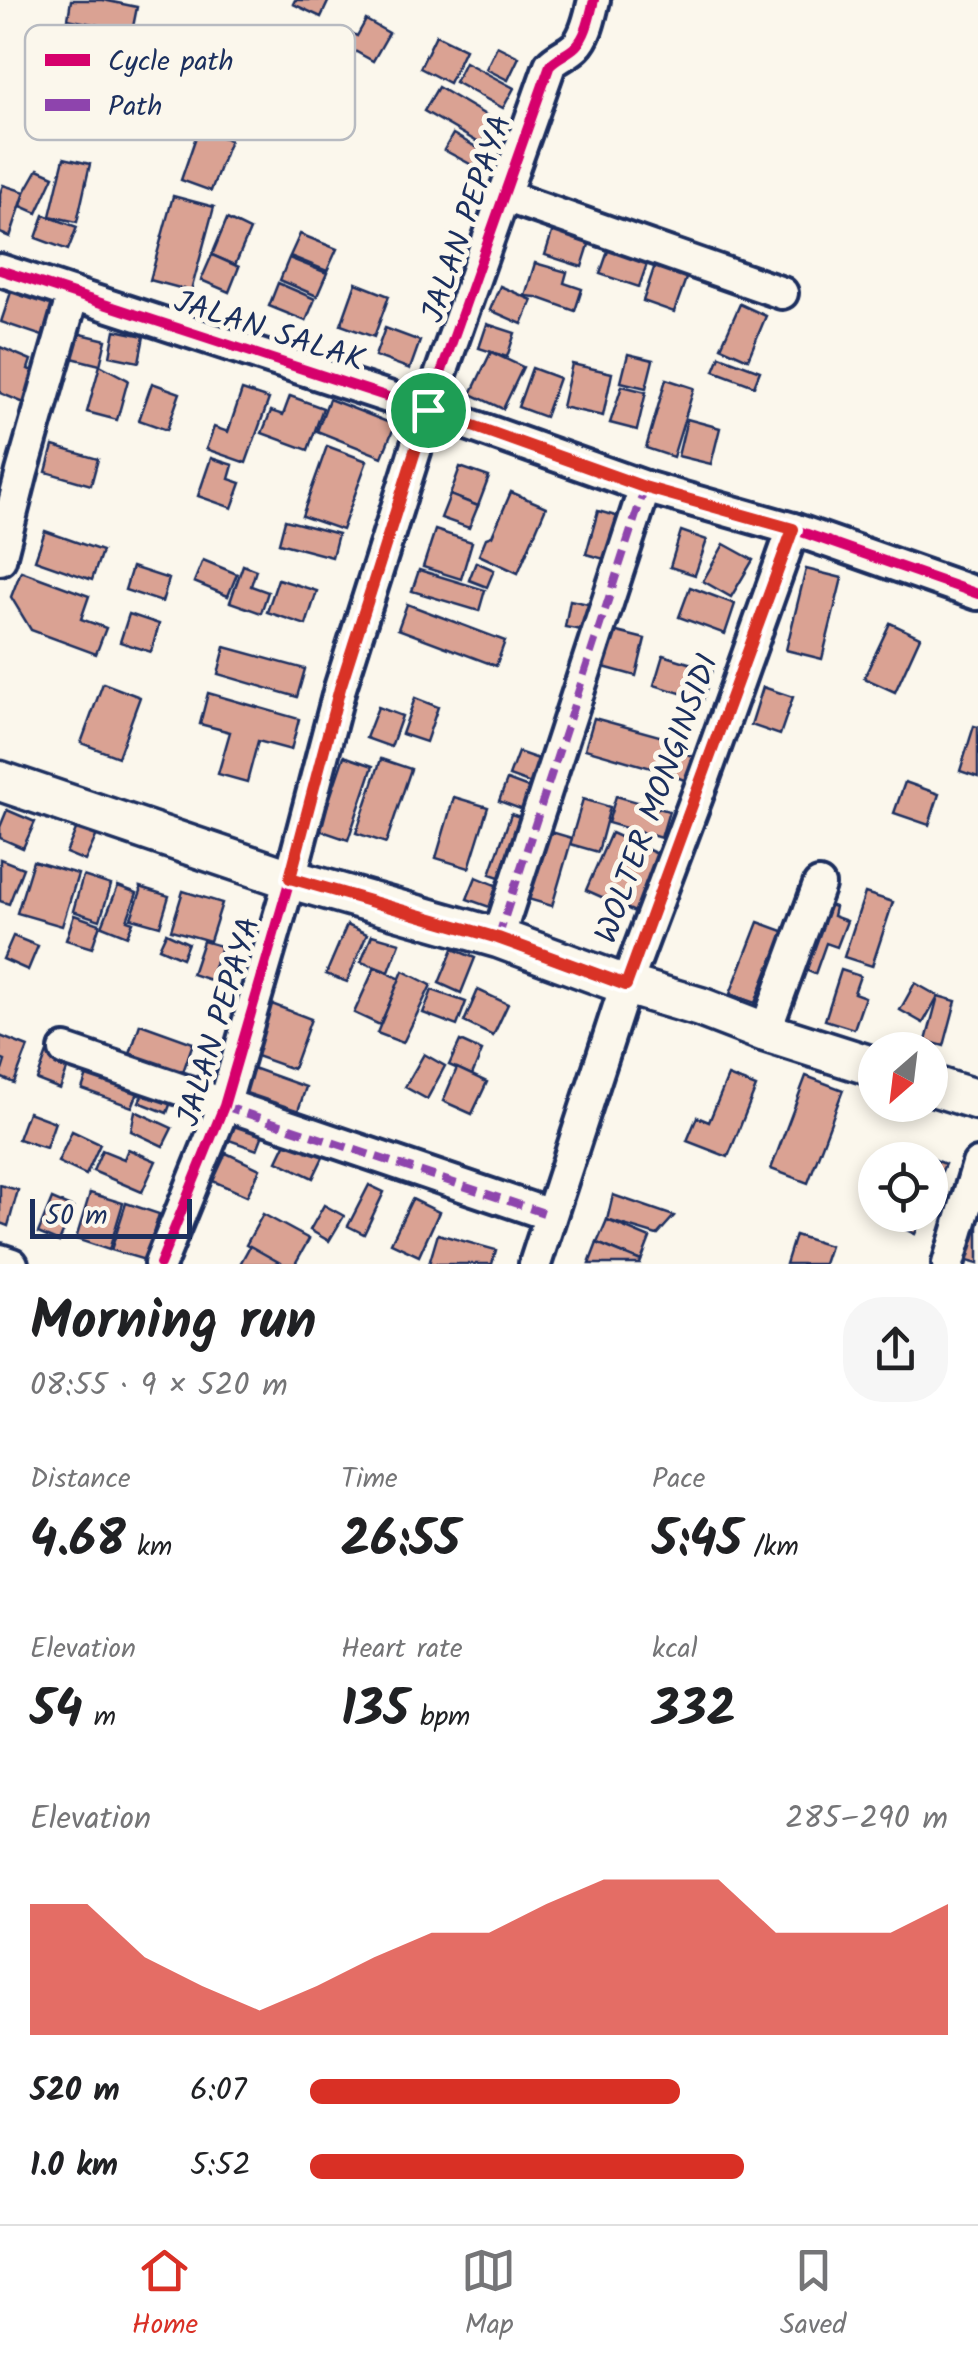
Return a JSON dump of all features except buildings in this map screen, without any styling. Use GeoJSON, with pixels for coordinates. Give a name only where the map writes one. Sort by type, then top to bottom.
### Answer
{"type":"FeatureCollection","features":[{"type":"Feature","properties":{"kind":"main road"},"geometry":{"type":"LineString","coordinates":[[0,781],[290,878],[498,938],[858,1062]]}},
{"type":"Feature","properties":{"kind":"main road"},"geometry":{"type":"LineString","coordinates":[[948,1090],[978,1100]]}},
{"type":"Feature","properties":{"kind":"street","name":"JALAN PEPAYA"},"geometry":{"type":"LineString","coordinates":[[160,1264],[224,1106],[340,688],[428,410],[550,66],[581,39],[594,0]]}},
{"type":"Feature","properties":{"kind":"street"},"geometry":{"type":"LineString","coordinates":[[502,196],[782,293]]}},
{"type":"Feature","properties":{"kind":"street","name":"JALAN SALAK"},"geometry":{"type":"LineString","coordinates":[[0,270],[428,410],[644,487],[793,529],[978,594]]}},
{"type":"Feature","properties":{"kind":"street"},"geometry":{"type":"LineString","coordinates":[[0,559],[73,294]]}},
{"type":"Feature","properties":{"kind":"street"},"geometry":{"type":"LineString","coordinates":[[498,938],[644,487]]}},
{"type":"Feature","properties":{"kind":"street","name":"WOLTER MONGINSIDI"},"geometry":{"type":"LineString","coordinates":[[534,1264],[626,985],[793,529]]}},
{"type":"Feature","properties":{"kind":"street"},"geometry":{"type":"LineString","coordinates":[[765,1032],[819,885]]}},
{"type":"Feature","properties":{"kind":"street"},"geometry":{"type":"LineString","coordinates":[[65,1050],[550,1216]]}},
{"type":"Feature","properties":{"kind":"street"},"geometry":{"type":"LineString","coordinates":[[948,1264],[978,1164]]}},
{"type":"Feature","properties":{"kind":"street"},"geometry":{"type":"LineString","coordinates":[[0,1260],[12,1264]]}},
{"type":"Feature","properties":{"kind":"marked path"},"geometry":{"type":"LineString","coordinates":[[498,938],[645,487]]}},
{"type":"Feature","properties":{"kind":"marked path"},"geometry":{"type":"LineString","coordinates":[[224,1106],[550,1215]]}},
{"type":"Feature","properties":{"kind":"cycle path"},"geometry":{"type":"LineString","coordinates":[[160,1264],[224,1106],[340,688],[428,410],[550,65],[580,41],[594,0]]}},
{"type":"Feature","properties":{"kind":"cycle path"},"geometry":{"type":"LineString","coordinates":[[0,270],[428,410],[645,487],[793,529],[978,594]]}},
{"type":"Feature","properties":{"kind":"route"},"geometry":{"type":"LineString","coordinates":[[428,410],[644,487],[793,529],[626,985],[498,938],[290,878],[340,688],[428,410]]}}]}
